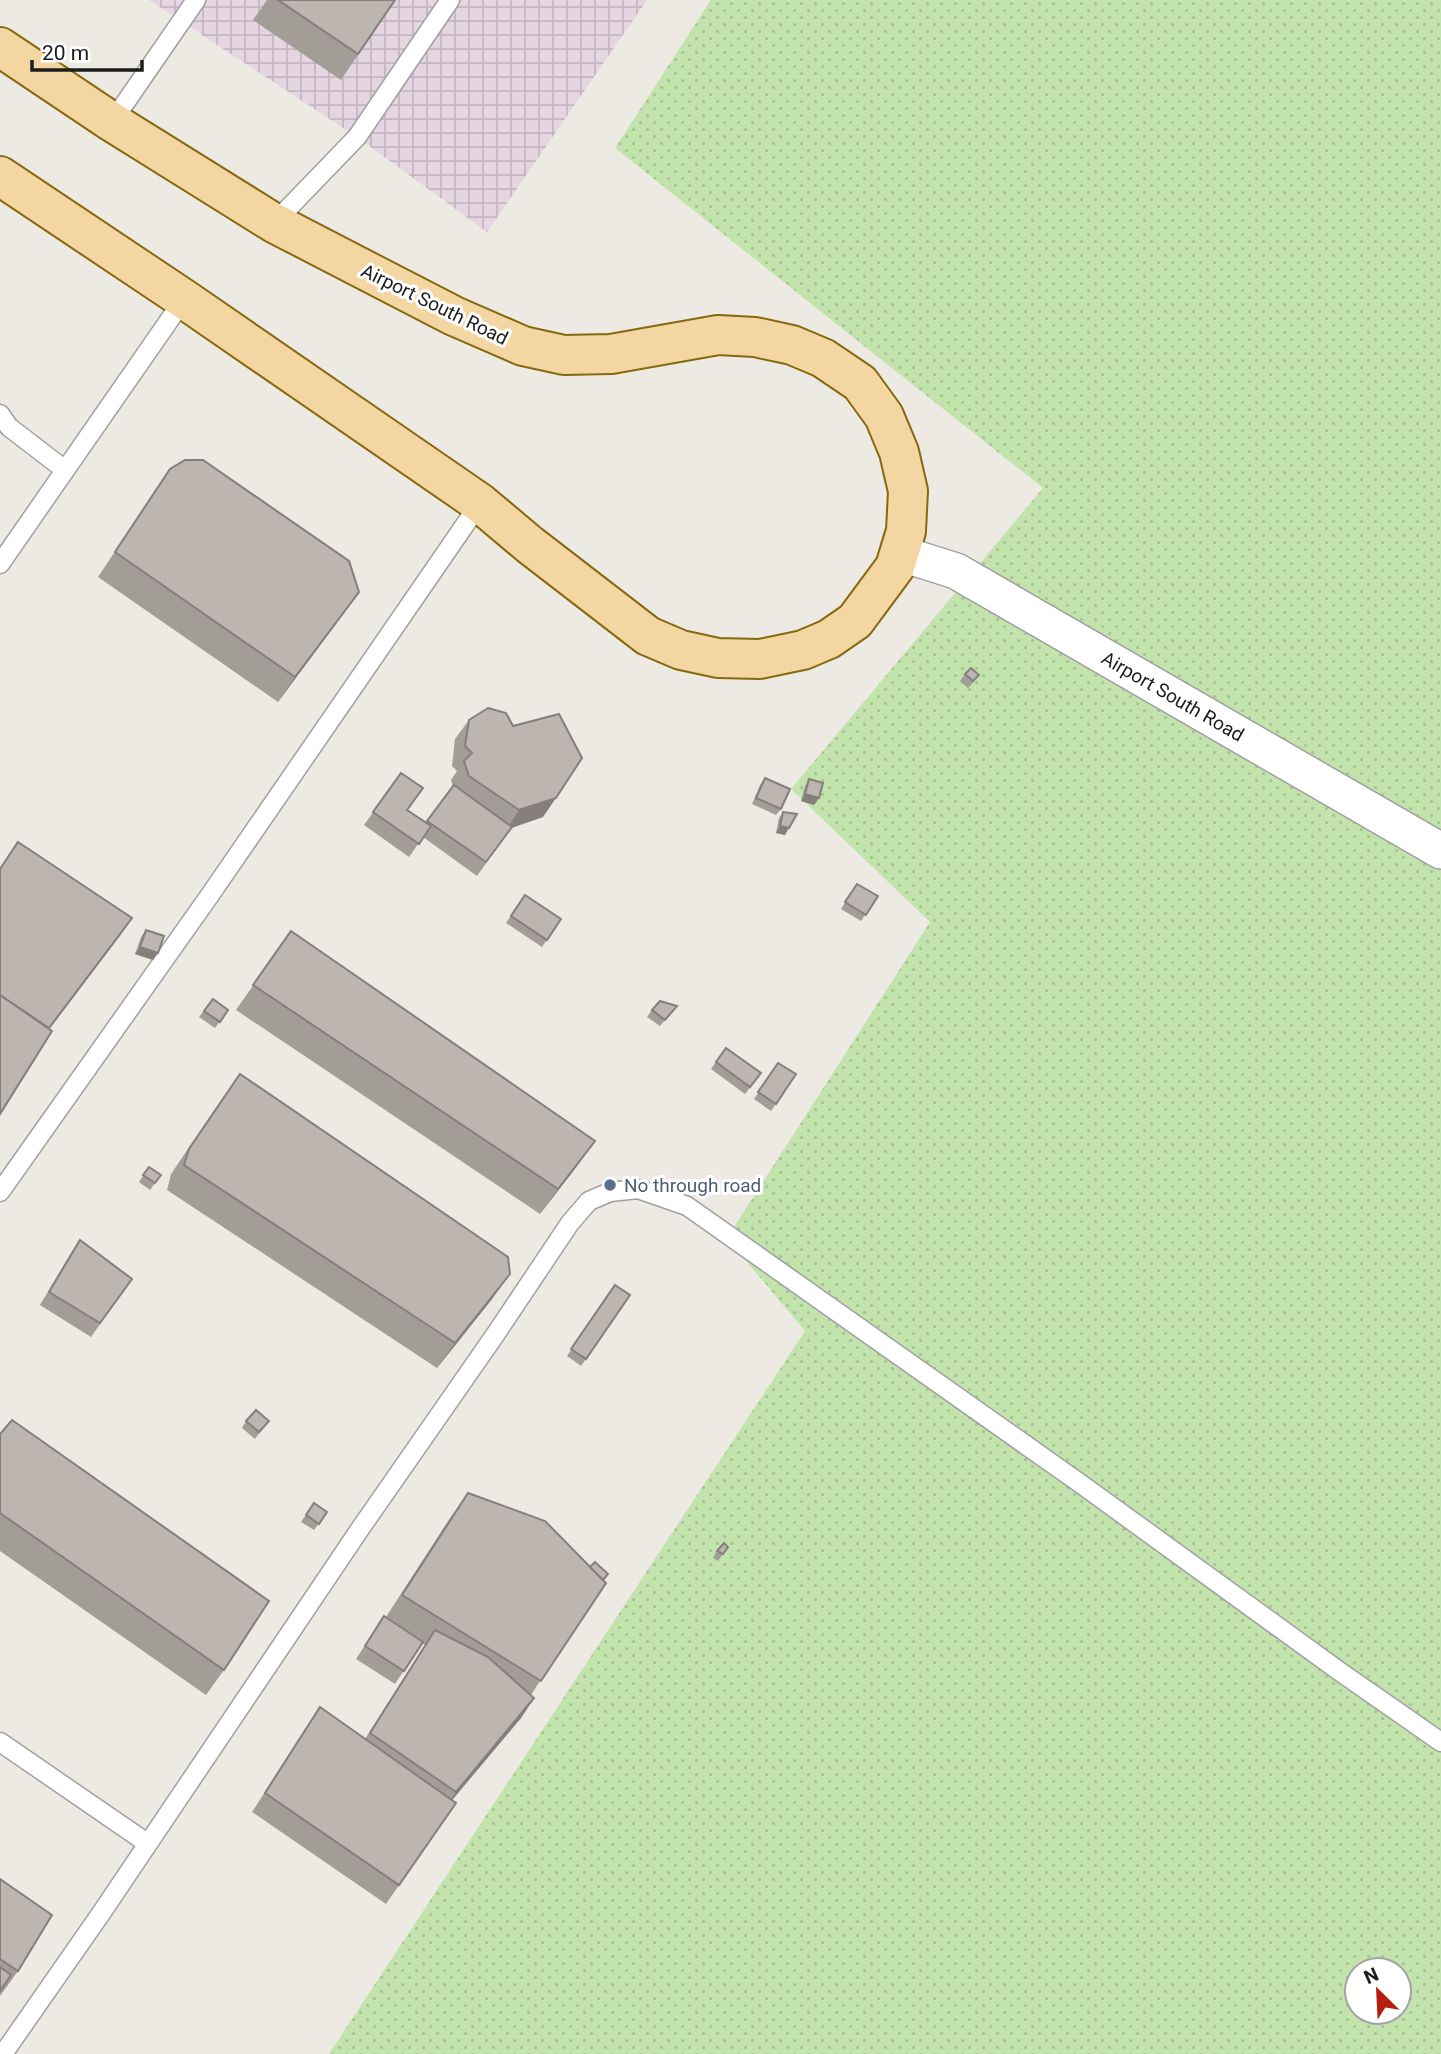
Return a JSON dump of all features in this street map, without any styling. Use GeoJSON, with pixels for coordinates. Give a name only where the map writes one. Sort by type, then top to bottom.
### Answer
{"type":"FeatureCollection","features":[{"type":"Feature","properties":{"kind":"main road","name":"Airport South Road"},"geometry":{"type":"LineString","coordinates":[[0,47],[112,122],[275,223],[454,316],[523,346],[564,355],[611,354],[718,335],[792,345],[823,358],[860,383],[884,416],[899,452],[908,491],[906,531],[895,567],[855,621],[829,639],[803,650],[760,659],[718,658],[681,650],[648,636],[480,503],[0,176]]}},
{"type":"Feature","properties":{"kind":"street","name":"Airport South Road"},"geometry":{"type":"LineString","coordinates":[[899,553],[956,571],[1441,851]]}},
{"type":"Feature","properties":{"kind":"lane"},"geometry":{"type":"LineString","coordinates":[[112,122],[197,0]]}},
{"type":"Feature","properties":{"kind":"lane"},"geometry":{"type":"LineString","coordinates":[[275,223],[357,137],[450,0]]}},
{"type":"Feature","properties":{"kind":"lane"},"geometry":{"type":"LineString","coordinates":[[0,564],[184,299]]}},
{"type":"Feature","properties":{"kind":"lane"},"geometry":{"type":"LineString","coordinates":[[0,414],[9,427],[65,470]]}},
{"type":"Feature","properties":{"kind":"lane"},"geometry":{"type":"LineString","coordinates":[[0,1192],[210,895],[480,503]]}},
{"type":"Feature","properties":{"kind":"lane"},"geometry":{"type":"LineString","coordinates":[[3,2054],[570,1223],[589,1201],[610,1192],[638,1189],[687,1206],[1441,1742]]}},
{"type":"Feature","properties":{"kind":"lane"},"geometry":{"type":"LineString","coordinates":[[0,1742],[147,1843]]}},
{"type":"Feature","properties":{"kind":"shaded area"},"geometry":{"type":"Polygon","coordinates":[[[149,0],[647,0],[487,232],[357,137],[149,0]]]}},
{"type":"Feature","properties":{"kind":"green space"},"geometry":{"type":"Polygon","coordinates":[[[711,0],[1441,0],[1441,2054],[329,2054],[805,1331],[727,1238],[930,922],[791,789],[1043,488],[615,148],[711,0]]]}},
{"type":"Feature","properties":{"kind":"building"},"geometry":{"type":"Polygon","coordinates":[[[278,0],[395,0],[358,54],[278,0]]]}},
{"type":"Feature","properties":{"kind":"building"},"geometry":{"type":"Polygon","coordinates":[[[185,460],[203,460],[349,561],[359,592],[295,677],[115,552],[170,469],[185,460]]]}},
{"type":"Feature","properties":{"kind":"building"},"geometry":{"type":"Polygon","coordinates":[[[971,668],[979,675],[973,681],[965,674],[971,668]]]}},
{"type":"Feature","properties":{"kind":"building"},"geometry":{"type":"Polygon","coordinates":[[[488,708],[506,713],[513,726],[559,714],[582,758],[556,798],[519,810],[469,776],[464,761],[472,753],[465,746],[469,720],[488,708]]]}},
{"type":"Feature","properties":{"kind":"building"},"geometry":{"type":"Polygon","coordinates":[[[401,773],[423,788],[407,810],[431,826],[419,844],[373,812],[401,773]]]}},
{"type":"Feature","properties":{"kind":"building"},"geometry":{"type":"Polygon","coordinates":[[[765,778],[790,789],[781,809],[756,798],[765,778]]]}},
{"type":"Feature","properties":{"kind":"building"},"geometry":{"type":"Polygon","coordinates":[[[809,779],[823,783],[819,798],[805,794],[809,779]]]}},
{"type":"Feature","properties":{"kind":"building"},"geometry":{"type":"Polygon","coordinates":[[[454,785],[512,827],[486,862],[427,821],[454,785]]]}},
{"type":"Feature","properties":{"kind":"building"},"geometry":{"type":"Polygon","coordinates":[[[783,812],[797,814],[789,828],[780,826],[783,812]]]}},
{"type":"Feature","properties":{"kind":"building"},"geometry":{"type":"Polygon","coordinates":[[[18,842],[132,918],[49,1028],[0,995],[0,869],[18,842]]]}},
{"type":"Feature","properties":{"kind":"building"},"geometry":{"type":"Polygon","coordinates":[[[857,884],[878,896],[866,915],[845,902],[857,884]]]}},
{"type":"Feature","properties":{"kind":"building"},"geometry":{"type":"Polygon","coordinates":[[[525,895],[561,919],[547,940],[511,916],[525,895]]]}},
{"type":"Feature","properties":{"kind":"building"},"geometry":{"type":"Polygon","coordinates":[[[146,930],[164,936],[158,953],[140,947],[146,930]]]}},
{"type":"Feature","properties":{"kind":"building"},"geometry":{"type":"Polygon","coordinates":[[[291,931],[595,1141],[558,1189],[253,985],[291,931]]]}},
{"type":"Feature","properties":{"kind":"building"},"geometry":{"type":"Polygon","coordinates":[[[0,995],[52,1031],[0,1114],[0,995]]]}},
{"type":"Feature","properties":{"kind":"building"},"geometry":{"type":"Polygon","coordinates":[[[213,999],[228,1010],[220,1022],[204,1011],[213,999]]]}},
{"type":"Feature","properties":{"kind":"building"},"geometry":{"type":"Polygon","coordinates":[[[660,1001],[677,1006],[665,1020],[652,1010],[660,1001]]]}},
{"type":"Feature","properties":{"kind":"building"},"geometry":{"type":"Polygon","coordinates":[[[726,1048],[761,1073],[750,1087],[716,1062],[726,1048]]]}},
{"type":"Feature","properties":{"kind":"building"},"geometry":{"type":"Polygon","coordinates":[[[778,1063],[796,1074],[776,1104],[758,1092],[778,1063]]]}},
{"type":"Feature","properties":{"kind":"building"},"geometry":{"type":"Polygon","coordinates":[[[240,1074],[508,1257],[510,1274],[455,1343],[184,1165],[189,1149],[240,1074]]]}},
{"type":"Feature","properties":{"kind":"building"},"geometry":{"type":"Polygon","coordinates":[[[149,1167],[161,1175],[155,1183],[143,1175],[149,1167]]]}},
{"type":"Feature","properties":{"kind":"building"},"geometry":{"type":"Polygon","coordinates":[[[80,1240],[132,1279],[100,1323],[49,1292],[80,1240]]]}},
{"type":"Feature","properties":{"kind":"building"},"geometry":{"type":"Polygon","coordinates":[[[615,1285],[630,1295],[586,1359],[571,1349],[615,1285]]]}},
{"type":"Feature","properties":{"kind":"building"},"geometry":{"type":"Polygon","coordinates":[[[256,1410],[269,1421],[259,1432],[246,1421],[256,1410]]]}},
{"type":"Feature","properties":{"kind":"building"},"geometry":{"type":"Polygon","coordinates":[[[12,1420],[269,1601],[224,1670],[0,1513],[0,1434],[12,1420]]]}},
{"type":"Feature","properties":{"kind":"building"},"geometry":{"type":"Polygon","coordinates":[[[468,1493],[545,1521],[606,1583],[541,1681],[402,1595],[468,1493]]]}},
{"type":"Feature","properties":{"kind":"building"},"geometry":{"type":"Polygon","coordinates":[[[314,1503],[327,1512],[319,1524],[306,1515],[314,1503]]]}},
{"type":"Feature","properties":{"kind":"building"},"geometry":{"type":"Polygon","coordinates":[[[724,1543],[728,1547],[723,1554],[717,1551],[724,1543]]]}},
{"type":"Feature","properties":{"kind":"building"},"geometry":{"type":"Polygon","coordinates":[[[595,1562],[608,1574],[603,1580],[590,1567],[595,1562]]]}},
{"type":"Feature","properties":{"kind":"building"},"geometry":{"type":"Polygon","coordinates":[[[384,1616],[423,1642],[404,1671],[365,1646],[384,1616]]]}},
{"type":"Feature","properties":{"kind":"building"},"geometry":{"type":"Polygon","coordinates":[[[435,1630],[488,1657],[534,1698],[456,1792],[370,1733],[435,1630]]]}},
{"type":"Feature","properties":{"kind":"building"},"geometry":{"type":"Polygon","coordinates":[[[320,1707],[456,1803],[399,1885],[265,1793],[320,1707]]]}},
{"type":"Feature","properties":{"kind":"building"},"geometry":{"type":"Polygon","coordinates":[[[0,1879],[52,1915],[18,1971],[0,1959],[0,1879]]]}},
{"type":"Feature","properties":{"kind":"building"},"geometry":{"type":"Polygon","coordinates":[[[0,1967],[11,1975],[0,1991],[0,1967]]]}},
{"type":"Feature","properties":{"kind":"place","name":"No through road"},"geometry":{"type":"Point","coordinates":[610,1185]}}]}
